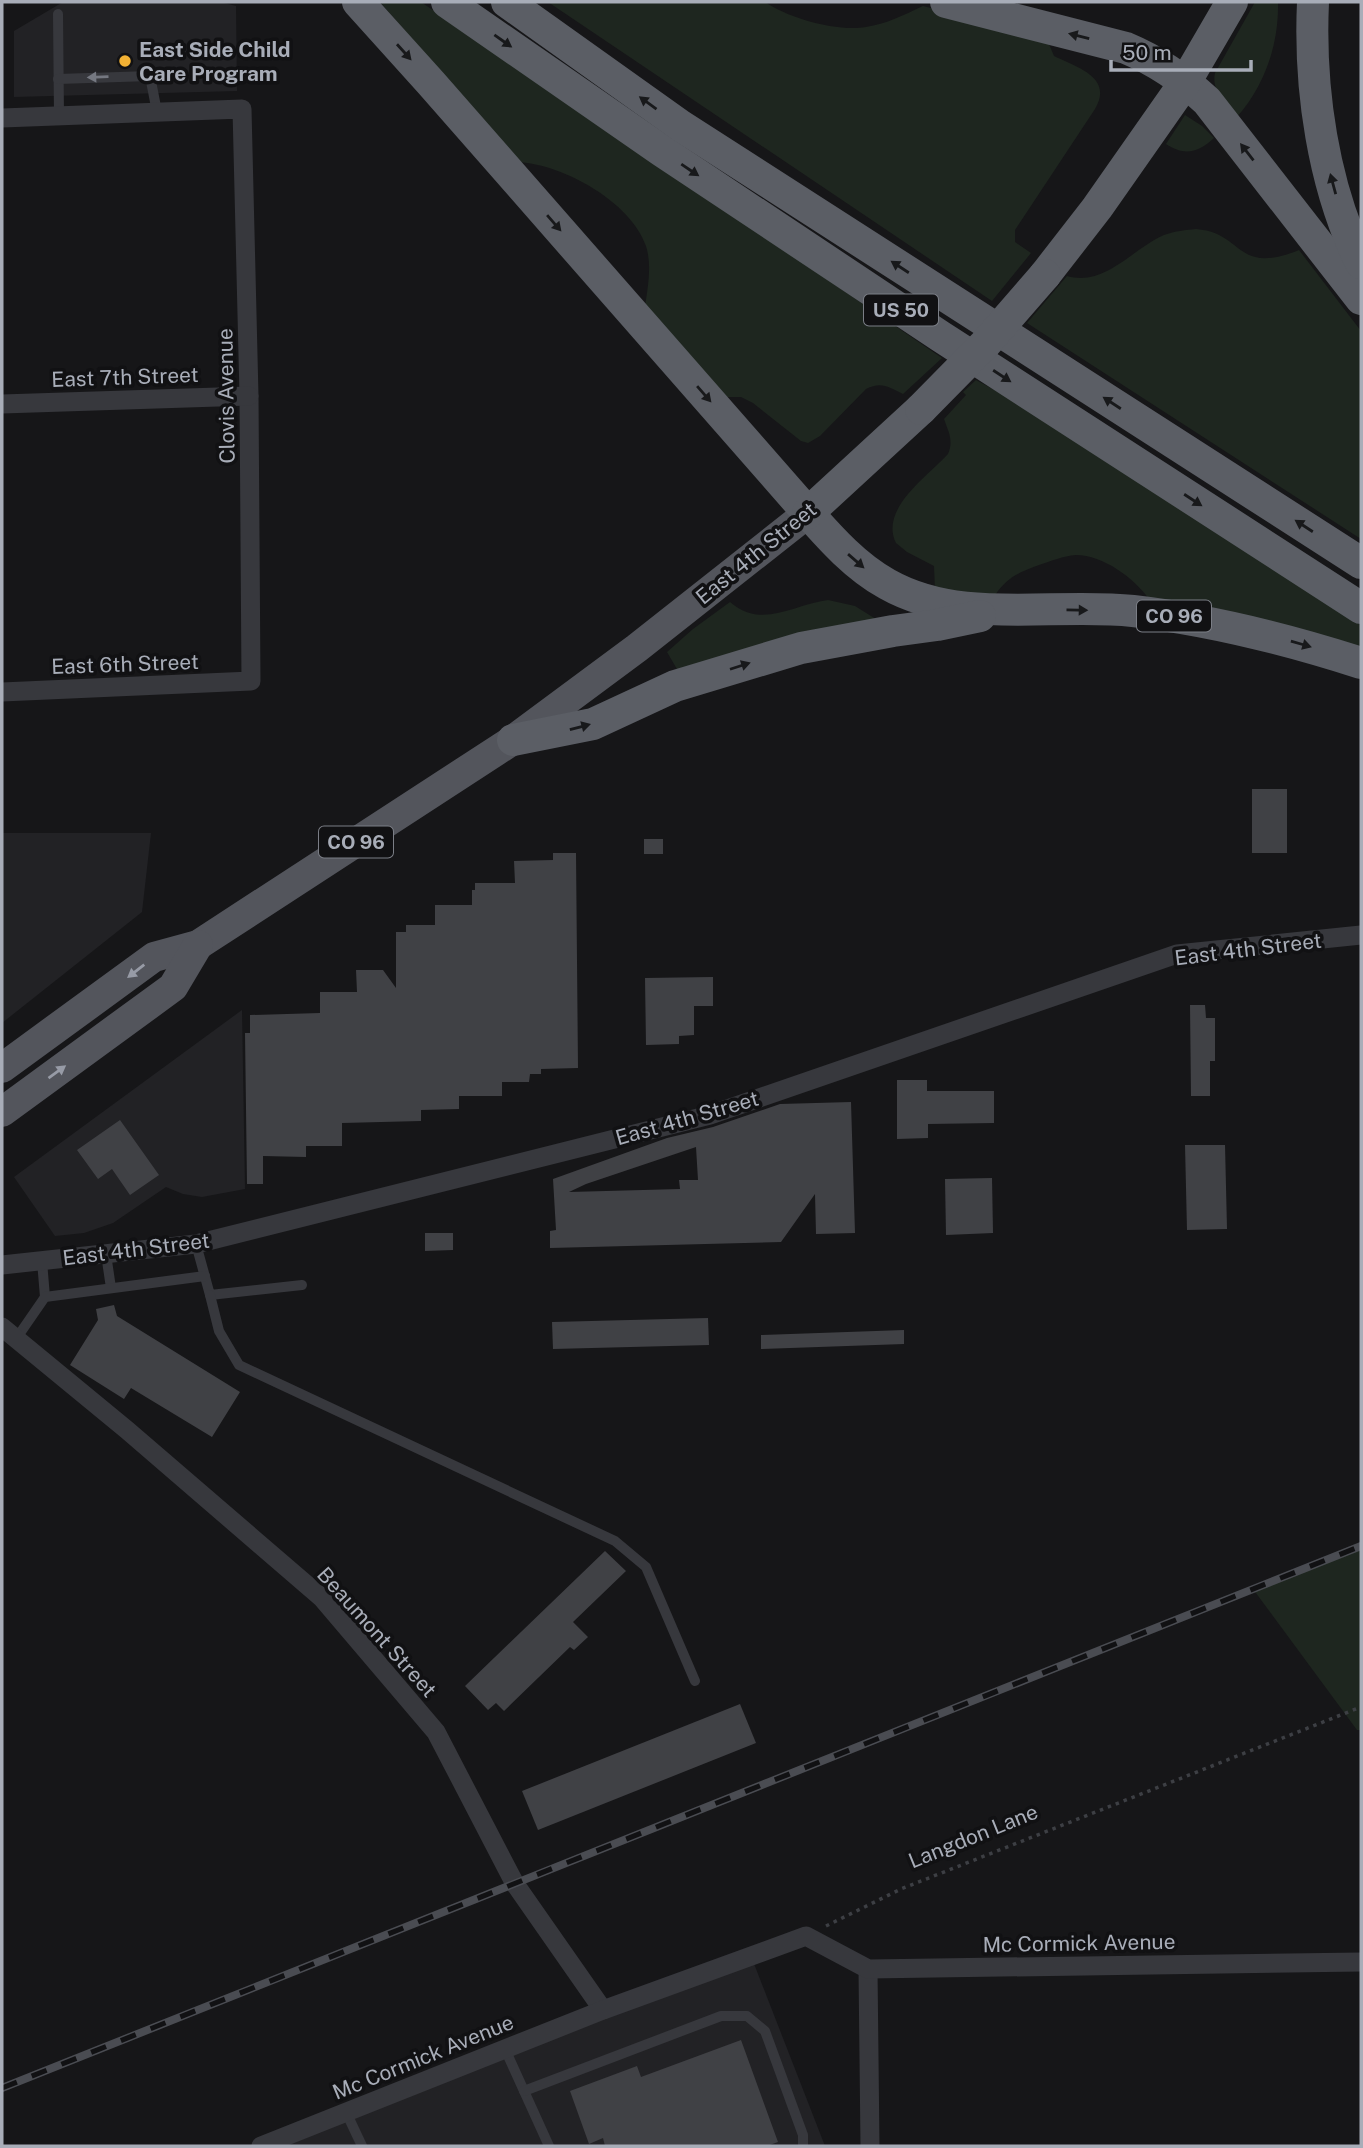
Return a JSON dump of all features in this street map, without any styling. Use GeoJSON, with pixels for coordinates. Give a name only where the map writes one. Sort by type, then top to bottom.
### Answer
{"type":"FeatureCollection","features":[{"type":"Feature","properties":{"kind":"highway"},"geometry":{"type":"LineString","coordinates":[[358,2],[808,513],[851,557],[887,584],[927,600],[961,606],[1009,609]]}},
{"type":"Feature","properties":{"kind":"highway","name":"US 50"},"geometry":{"type":"LineString","coordinates":[[447,2],[662,151],[882,298],[1361,608]]}},
{"type":"Feature","properties":{"kind":"highway","name":"US 50"},"geometry":{"type":"LineString","coordinates":[[507,2],[681,127],[1361,563]]}},
{"type":"Feature","properties":{"kind":"highway"},"geometry":{"type":"LineString","coordinates":[[946,2],[1126,48],[1152,58],[1186,81],[1207,101],[1361,299]]}},
{"type":"Feature","properties":{"kind":"highway","name":"East 4th Street"},"geometry":{"type":"LineString","coordinates":[[808,513],[922,409],[986,343],[1045,275],[1097,208],[1186,81],[1232,2]]}},
{"type":"Feature","properties":{"kind":"highway"},"geometry":{"type":"LineString","coordinates":[[1313,2],[1313,44],[1320,125],[1339,207],[1361,263]]}},
{"type":"Feature","properties":{"kind":"highway","name":"CO 96"},"geometry":{"type":"LineString","coordinates":[[513,740],[593,724],[675,687],[801,648],[937,625],[1009,609],[1129,610],[1198,619],[1263,634],[1361,663]]}},
{"type":"Feature","properties":{"kind":"main road","name":"East 4th Street"},"geometry":{"type":"LineString","coordinates":[[2,1068],[154,957],[198,945],[513,740],[637,648],[808,513]]}},
{"type":"Feature","properties":{"kind":"main road","name":"East 4th Street"},"geometry":{"type":"LineString","coordinates":[[2,1111],[173,988],[198,945]]}},
{"type":"Feature","properties":{"kind":"street","name":"Clovis Avenue"},"geometry":{"type":"LineString","coordinates":[[157,113],[243,109],[251,681]]}},
{"type":"Feature","properties":{"kind":"street"},"geometry":{"type":"LineString","coordinates":[[2,118],[157,113]]}},
{"type":"Feature","properties":{"kind":"street","name":"East 7th Street"},"geometry":{"type":"LineString","coordinates":[[2,404],[249,396]]}},
{"type":"Feature","properties":{"kind":"street","name":"East 6th Street"},"geometry":{"type":"LineString","coordinates":[[2,692],[251,681]]}},
{"type":"Feature","properties":{"kind":"street","name":"East 4th Street"},"geometry":{"type":"LineString","coordinates":[[2,1265],[196,1244],[710,1115],[1177,954],[1361,935]]}},
{"type":"Feature","properties":{"kind":"street","name":"Beaumont Street"},"geometry":{"type":"LineString","coordinates":[[9,1333],[127,1430],[322,1598],[436,1732],[515,1884],[603,2010]]}},
{"type":"Feature","properties":{"kind":"street"},"geometry":{"type":"LineString","coordinates":[[603,2010],[806,1936]]}},
{"type":"Feature","properties":{"kind":"street","name":"Mc Cormick Avenue"},"geometry":{"type":"LineString","coordinates":[[806,1936],[868,1969],[1361,1962]]}},
{"type":"Feature","properties":{"kind":"street"},"geometry":{"type":"LineString","coordinates":[[868,1969],[870,2146]]}},
{"type":"Feature","properties":{"kind":"street","name":"Mc Cormick Avenue"},"geometry":{"type":"LineString","coordinates":[[261,2146],[603,2010]]}},
{"type":"Feature","properties":{"kind":"lane"},"geometry":{"type":"LineString","coordinates":[[58,14],[59,116]]}},
{"type":"Feature","properties":{"kind":"lane"},"geometry":{"type":"LineString","coordinates":[[58,79],[150,76],[157,113]]}},
{"type":"Feature","properties":{"kind":"lane"},"geometry":{"type":"LineString","coordinates":[[196,1244],[219,1331],[239,1365],[615,1541],[646,1567],[695,1681]]}},
{"type":"Feature","properties":{"kind":"lane"},"geometry":{"type":"LineString","coordinates":[[106,1254],[111,1288]]}},
{"type":"Feature","properties":{"kind":"lane"},"geometry":{"type":"LineString","coordinates":[[41,1261],[46,1297]]}},
{"type":"Feature","properties":{"kind":"lane"},"geometry":{"type":"LineString","coordinates":[[9,1333],[46,1297],[205,1276]]}},
{"type":"Feature","properties":{"kind":"lane"},"geometry":{"type":"LineString","coordinates":[[210,1295],[302,1285]]}},
{"type":"Feature","properties":{"kind":"lane"},"geometry":{"type":"LineString","coordinates":[[524,2091],[720,2015],[747,2015],[765,2031],[803,2135],[803,2146]]}},
{"type":"Feature","properties":{"kind":"lane"},"geometry":{"type":"LineString","coordinates":[[505,2049],[549,2146]]}},
{"type":"Feature","properties":{"kind":"lane"},"geometry":{"type":"LineString","coordinates":[[346,2112],[362,2146]]}},
{"type":"Feature","properties":{"kind":"path","name":"Langdon Lane"},"geometry":{"type":"LineString","coordinates":[[806,1936],[901,1889],[1361,1707]]}},
{"type":"Feature","properties":{"kind":"shaded area","name":"East Side Child Care Program"},"geometry":{"type":"Polygon","coordinates":[[[63,2],[221,2],[236,6],[237,91],[14,97],[14,31],[63,2]]]}},
{"type":"Feature","properties":{"kind":"shaded area"},"geometry":{"type":"Polygon","coordinates":[[[380,2],[421,2],[942,358],[903,394],[881,385],[866,389],[820,436],[808,443],[801,441],[753,403],[741,397],[727,397],[645,306],[649,276],[648,253],[638,230],[626,215],[611,201],[575,178],[556,170],[519,162],[380,2]]]}},
{"type":"Feature","properties":{"kind":"shaded area"},"geometry":{"type":"Polygon","coordinates":[[[548,2],[765,2],[813,22],[854,28],[881,24],[923,6],[1046,37],[1054,56],[1082,69],[1096,81],[1100,98],[1015,230],[1015,242],[1031,253],[992,301],[548,2]]]}},
{"type":"Feature","properties":{"kind":"shaded area"},"geometry":{"type":"Polygon","coordinates":[[[1255,2],[1278,2],[1276,33],[1263,78],[1237,117],[1217,91],[1214,79],[1255,2]]]}},
{"type":"Feature","properties":{"kind":"shaded area"},"geometry":{"type":"Polygon","coordinates":[[[1185,115],[1214,138],[1191,151],[1179,150],[1166,144],[1185,115]]]}},
{"type":"Feature","properties":{"kind":"shaded area"},"geometry":{"type":"Polygon","coordinates":[[[1196,229],[1212,232],[1251,256],[1278,257],[1299,250],[1361,331],[1361,539],[1027,323],[1067,276],[1081,278],[1106,272],[1164,235],[1196,229]]]}},
{"type":"Feature","properties":{"kind":"shaded area"},"geometry":{"type":"Polygon","coordinates":[[[976,380],[1361,625],[1361,651],[1149,599],[1117,569],[1086,556],[1066,556],[1025,570],[1010,579],[995,595],[935,590],[934,566],[896,543],[894,518],[908,494],[948,454],[950,440],[944,419],[966,395],[963,392],[976,380]]]}},
{"type":"Feature","properties":{"kind":"shaded area"},"geometry":{"type":"Polygon","coordinates":[[[828,600],[855,606],[879,621],[681,676],[667,652],[730,602],[742,610],[766,615],[828,600]]]}},
{"type":"Feature","properties":{"kind":"shaded area"},"geometry":{"type":"Polygon","coordinates":[[[2,833],[151,833],[142,912],[2,1023],[2,833]]]}},
{"type":"Feature","properties":{"kind":"shaded area"},"geometry":{"type":"Polygon","coordinates":[[[242,1010],[245,1189],[202,1197],[183,1194],[166,1187],[113,1223],[84,1233],[55,1236],[14,1177],[242,1010]]]}},
{"type":"Feature","properties":{"kind":"shaded area"},"geometry":{"type":"Polygon","coordinates":[[[1361,1546],[1361,1730],[1357,1730],[1253,1589],[1361,1546]]]}},
{"type":"Feature","properties":{"kind":"shaded area"},"geometry":{"type":"Polygon","coordinates":[[[751,1956],[825,2146],[261,2146],[751,1956]]]}},
{"type":"Feature","properties":{"kind":"building"},"geometry":{"type":"Polygon","coordinates":[[[1252,789],[1287,789],[1287,853],[1252,853],[1252,789]]]}},
{"type":"Feature","properties":{"kind":"building"},"geometry":{"type":"Polygon","coordinates":[[[644,839],[663,839],[663,854],[644,854],[644,839]]]}},
{"type":"Feature","properties":{"kind":"building"},"geometry":{"type":"Polygon","coordinates":[[[553,853],[576,853],[578,1068],[541,1069],[541,1074],[530,1074],[529,1082],[502,1082],[502,1096],[459,1096],[459,1109],[421,1110],[421,1121],[342,1123],[342,1146],[306,1146],[306,1157],[263,1156],[263,1184],[247,1184],[245,1033],[250,1033],[250,1015],[320,1013],[320,992],[357,992],[356,970],[383,970],[396,988],[396,932],[406,932],[406,925],[435,925],[435,905],[472,905],[475,883],[515,883],[514,861],[553,860],[553,853]]]}},
{"type":"Feature","properties":{"kind":"building"},"geometry":{"type":"Polygon","coordinates":[[[713,977],[713,1006],[694,1006],[694,1035],[679,1036],[679,1044],[646,1045],[645,978],[713,977]]]}},
{"type":"Feature","properties":{"kind":"building"},"geometry":{"type":"Polygon","coordinates":[[[1190,1005],[1205,1005],[1206,1018],[1215,1018],[1215,1061],[1210,1061],[1210,1096],[1191,1096],[1190,1005]]]}},
{"type":"Feature","properties":{"kind":"building"},"geometry":{"type":"Polygon","coordinates":[[[897,1080],[927,1080],[927,1091],[994,1091],[994,1123],[928,1124],[928,1138],[897,1139],[897,1080]]]}},
{"type":"Feature","properties":{"kind":"building"},"geometry":{"type":"Polygon","coordinates":[[[851,1102],[855,1233],[816,1234],[815,1194],[781,1242],[550,1248],[550,1231],[556,1230],[553,1179],[667,1138],[713,1127],[780,1104],[851,1102]],[[696,1147],[569,1192],[680,1189],[679,1180],[698,1180],[696,1147]]]}},
{"type":"Feature","properties":{"kind":"building"},"geometry":{"type":"Polygon","coordinates":[[[120,1120],[159,1175],[130,1195],[112,1169],[98,1179],[77,1150],[120,1120]]]}},
{"type":"Feature","properties":{"kind":"building"},"geometry":{"type":"Polygon","coordinates":[[[1185,1145],[1225,1145],[1227,1229],[1187,1230],[1185,1145]]]}},
{"type":"Feature","properties":{"kind":"building"},"geometry":{"type":"Polygon","coordinates":[[[992,1178],[993,1233],[946,1235],[945,1179],[992,1178]]]}},
{"type":"Feature","properties":{"kind":"building"},"geometry":{"type":"Polygon","coordinates":[[[425,1233],[453,1233],[453,1250],[425,1251],[425,1233]]]}},
{"type":"Feature","properties":{"kind":"building"},"geometry":{"type":"Polygon","coordinates":[[[114,1305],[117,1316],[240,1392],[212,1437],[131,1388],[124,1399],[70,1365],[98,1320],[96,1309],[114,1305]]]}},
{"type":"Feature","properties":{"kind":"building"},"geometry":{"type":"Polygon","coordinates":[[[708,1318],[709,1345],[553,1349],[552,1322],[708,1318]]]}},
{"type":"Feature","properties":{"kind":"building"},"geometry":{"type":"Polygon","coordinates":[[[904,1330],[904,1344],[761,1349],[761,1335],[904,1330]]]}},
{"type":"Feature","properties":{"kind":"building"},"geometry":{"type":"Polygon","coordinates":[[[605,1551],[626,1571],[573,1622],[588,1637],[574,1650],[570,1647],[504,1711],[496,1703],[488,1710],[465,1686],[605,1551]]]}},
{"type":"Feature","properties":{"kind":"building"},"geometry":{"type":"Polygon","coordinates":[[[740,1704],[756,1743],[538,1830],[522,1791],[740,1704]]]}},
{"type":"Feature","properties":{"kind":"building"},"geometry":{"type":"Polygon","coordinates":[[[741,2040],[778,2142],[767,2146],[605,2146],[603,2138],[589,2144],[570,2091],[637,2066],[641,2077],[741,2040]]]}},
{"type":"Feature","properties":{"kind":"railway"},"geometry":{"type":"LineString","coordinates":[[2,2088],[1361,1546]]}},
{"type":"Feature","properties":{"kind":"place","name":"East Side Child Care Program"},"geometry":{"type":"Point","coordinates":[125,61]}}]}
